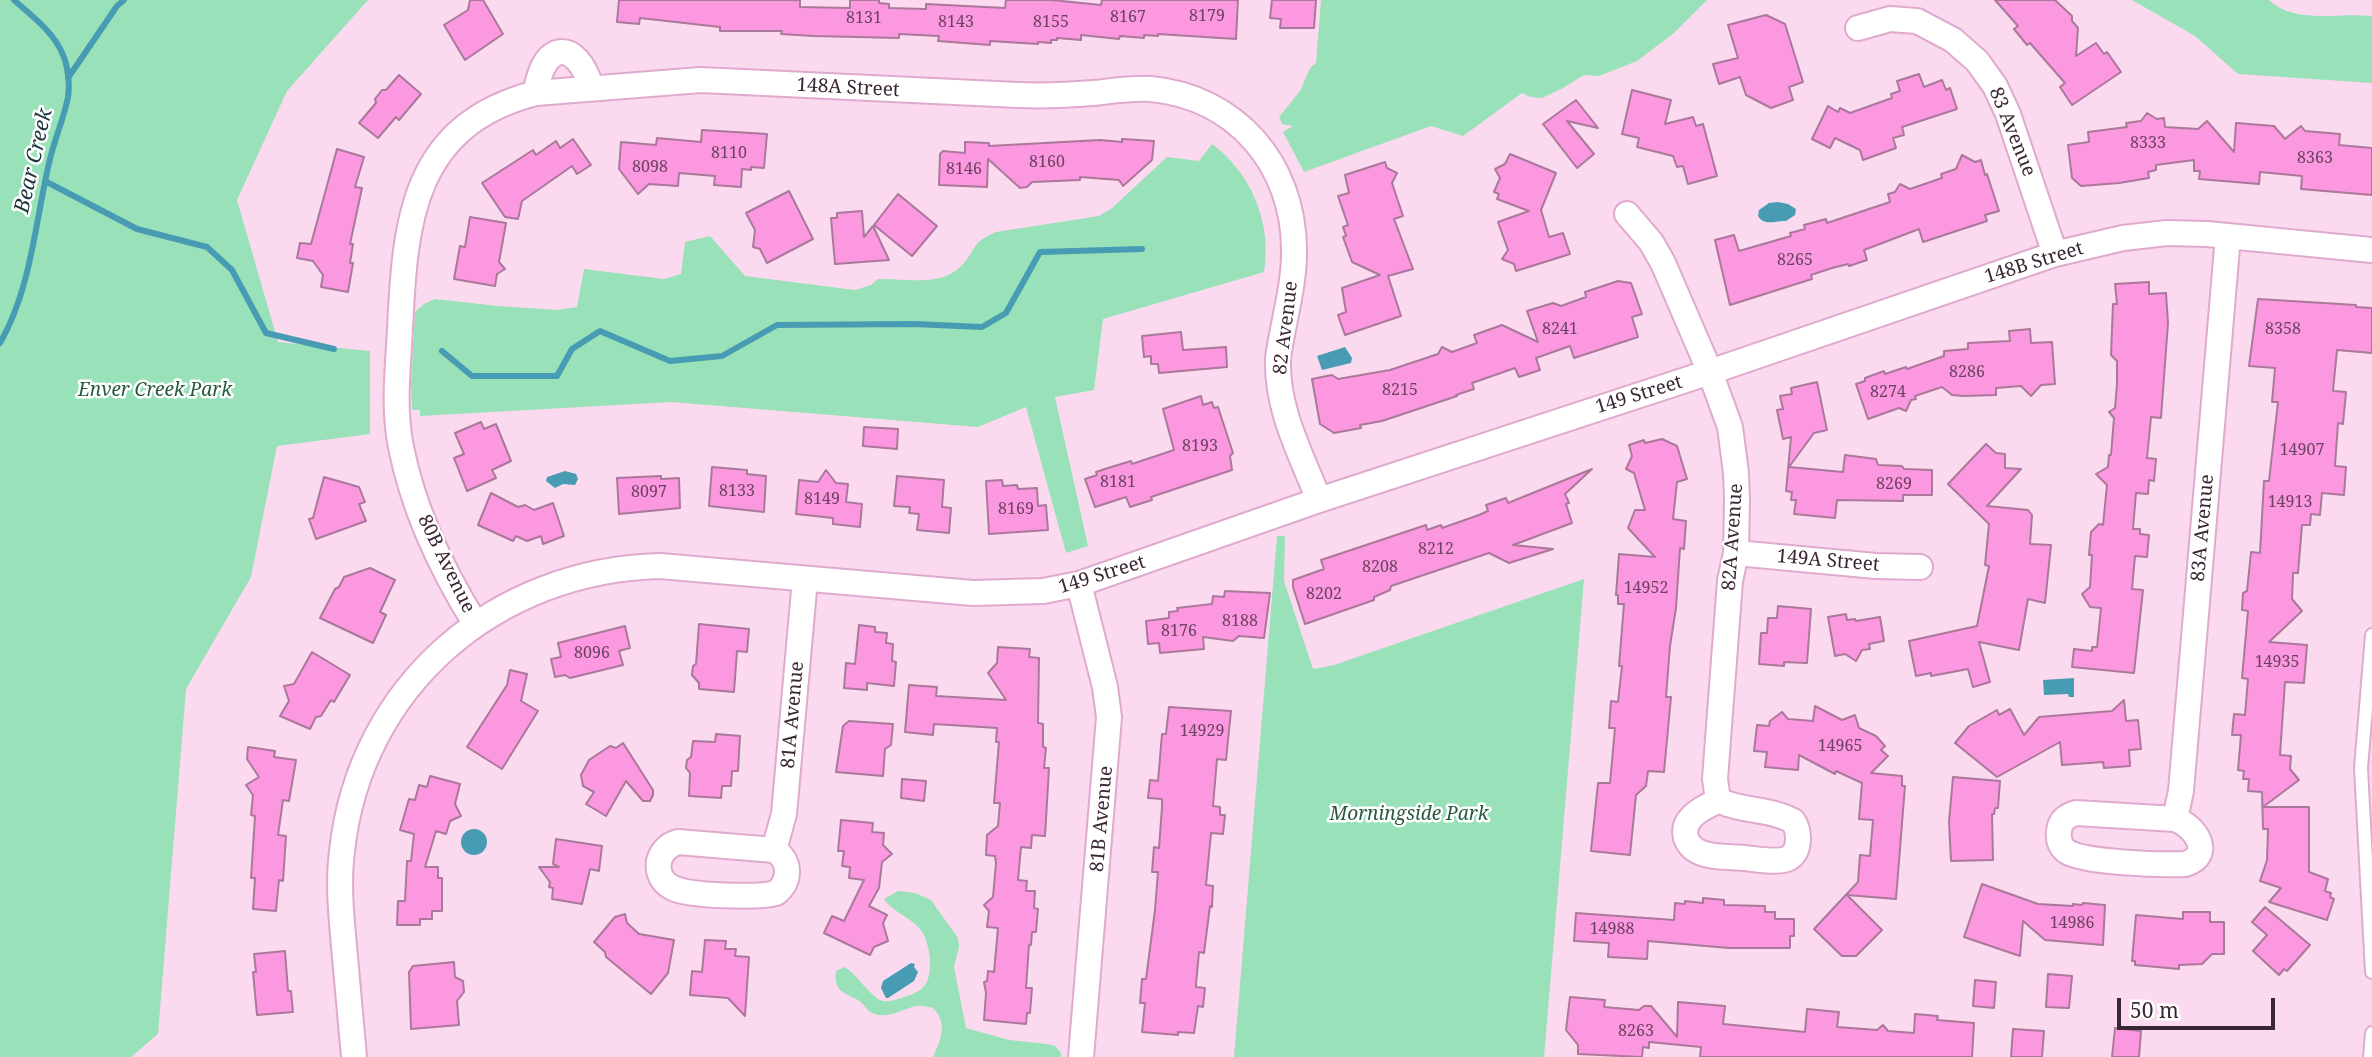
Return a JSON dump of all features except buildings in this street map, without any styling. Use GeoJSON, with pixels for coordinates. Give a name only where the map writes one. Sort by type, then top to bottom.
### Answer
{"type":"FeatureCollection","features":[{"type":"Feature","properties":{"kind":"street","name":"83 Avenue"},"geometry":{"type":"LineString","coordinates":[[1858,29],[1890,19],[1917,21],[1953,40],[1977,61],[1995,86],[2008,114],[2055,254]]}},
{"type":"Feature","properties":{"kind":"street"},"geometry":{"type":"LineString","coordinates":[[536,93],[542,65],[548,57],[557,52],[569,53],[578,59],[590,88]]}},
{"type":"Feature","properties":{"kind":"street","name":"148A Street"},"geometry":{"type":"LineString","coordinates":[[434,162],[457,135],[476,119],[512,100],[536,93],[701,80],[1018,96],[1150,89],[1186,96],[1213,108],[1238,125],[1266,154]]}},
{"type":"Feature","properties":{"kind":"street","name":"82 Avenue"},"geometry":{"type":"LineString","coordinates":[[1266,154],[1284,189],[1294,237],[1293,269],[1278,358],[1281,396],[1289,426],[1319,500]]}},
{"type":"Feature","properties":{"kind":"street","name":"80B Avenue"},"geometry":{"type":"LineString","coordinates":[[354,1057],[340,893],[343,842],[353,792],[376,737],[395,705],[426,667],[475,623],[451,581],[415,496],[405,467],[397,417],[397,366],[408,232],[417,194],[434,162]]}},
{"type":"Feature","properties":{"kind":"street","name":"82A Avenue"},"geometry":{"type":"LineString","coordinates":[[1627,214],[1651,242],[1663,263],[1710,372],[1723,405],[1737,472],[1736,553],[1730,581],[1716,766],[1715,785],[1718,800]]}},
{"type":"Feature","properties":{"kind":"street","name":"148B Street"},"geometry":{"type":"LineString","coordinates":[[1710,372],[2055,254],[2147,235],[2177,233],[2228,236],[2372,250]]}},
{"type":"Feature","properties":{"kind":"street","name":"83A Avenue"},"geometry":{"type":"LineString","coordinates":[[2175,819],[2180,791],[2228,236]]}},
{"type":"Feature","properties":{"kind":"street","name":"149 Street"},"geometry":{"type":"LineString","coordinates":[[475,623],[546,588],[609,570],[660,566],[973,593],[1043,592],[1079,584],[1319,500],[1710,372]]}},
{"type":"Feature","properties":{"kind":"street","name":"149A Street"},"geometry":{"type":"LineString","coordinates":[[1736,553],[1876,566],[1920,567]]}},
{"type":"Feature","properties":{"kind":"street","name":"81A Avenue"},"geometry":{"type":"LineString","coordinates":[[774,850],[784,814],[805,579]]}},
{"type":"Feature","properties":{"kind":"street","name":"81B Avenue"},"geometry":{"type":"LineString","coordinates":[[1079,584],[1105,687],[1109,717],[1081,1057]]}},
{"type":"Feature","properties":{"kind":"street"},"geometry":{"type":"LineString","coordinates":[[2076,813],[2175,819],[2192,827],[2199,838],[2199,851],[2191,862],[2153,863],[2086,858],[2067,851],[2059,839],[2061,823],[2065,817],[2076,813]]}},
{"type":"Feature","properties":{"kind":"street"},"geometry":{"type":"LineString","coordinates":[[678,842],[774,850],[784,859],[786,878],[780,890],[768,895],[679,890],[666,884],[660,873],[661,855],[669,845],[678,842]]}},
{"type":"Feature","properties":{"kind":"lane"},"geometry":{"type":"LineString","coordinates":[[2372,635],[2361,768],[2372,972]]}},
{"type":"Feature","properties":{"kind":"lane"},"geometry":{"type":"LineString","coordinates":[[2370,1057],[2372,1033]]}},
{"type":"Feature","properties":{"kind":"green space","name":"Enver Creek Park"},"geometry":{"type":"Polygon","coordinates":[[[0,0],[368,0],[287,91],[237,200],[278,342],[370,351],[370,434],[277,446],[251,577],[186,689],[158,1034],[131,1057],[0,1057],[0,0]]]}},
{"type":"Feature","properties":{"kind":"green space"},"geometry":{"type":"Polygon","coordinates":[[[1321,0],[1707,0],[1674,33],[1637,61],[1599,76],[1584,75],[1542,98],[1522,93],[1463,136],[1431,126],[1304,172],[1283,132],[1293,126],[1282,124],[1279,117],[1300,91],[1310,68],[1316,63],[1321,0]]]}},
{"type":"Feature","properties":{"kind":"green space"},"geometry":{"type":"Polygon","coordinates":[[[2132,0],[2269,0],[2280,8],[2304,15],[2372,16],[2372,83],[2238,74],[2195,36],[2132,0]]]}},
{"type":"Feature","properties":{"kind":"green space"},"geometry":{"type":"Polygon","coordinates":[[[1212,144],[1238,170],[1256,201],[1265,236],[1264,272],[1103,319],[1094,390],[1055,397],[1088,546],[1066,553],[1026,407],[978,427],[671,402],[420,416],[420,410],[412,410],[415,312],[435,299],[558,310],[577,307],[584,269],[664,279],[681,274],[685,242],[710,236],[745,276],[855,290],[871,285],[878,279],[944,277],[962,265],[978,243],[996,232],[1099,216],[1112,208],[1167,157],[1199,161],[1212,144]]]}},
{"type":"Feature","properties":{"kind":"green space","name":"Morningside Park"},"geometry":{"type":"Polygon","coordinates":[[[1277,536],[1285,536],[1284,581],[1313,669],[1334,665],[1584,579],[1544,1057],[1234,1057],[1277,536]]]}},
{"type":"Feature","properties":{"kind":"green space"},"geometry":{"type":"Polygon","coordinates":[[[898,891],[915,893],[931,900],[958,938],[959,947],[954,967],[966,1028],[1009,1040],[1055,1046],[1061,1057],[933,1057],[942,1025],[933,1008],[916,1006],[889,1015],[877,1015],[840,989],[836,982],[836,971],[845,967],[882,1001],[915,993],[927,982],[930,958],[924,935],[915,924],[893,909],[884,899],[898,891]]]}},
{"type":"Feature","properties":{"kind":"water"},"geometry":{"type":"Polygon","coordinates":[[[1778,202],[1796,209],[1795,215],[1786,221],[1767,222],[1758,216],[1759,210],[1769,203],[1778,202]]]}},
{"type":"Feature","properties":{"kind":"water"},"geometry":{"type":"Polygon","coordinates":[[[1345,347],[1352,358],[1351,363],[1322,370],[1317,356],[1345,347]]]}},
{"type":"Feature","properties":{"kind":"water"},"geometry":{"type":"Polygon","coordinates":[[[565,471],[576,474],[578,479],[575,485],[563,484],[555,488],[546,481],[547,477],[565,471]]]}},
{"type":"Feature","properties":{"kind":"water"},"geometry":{"type":"Polygon","coordinates":[[[2074,678],[2074,697],[2069,697],[2068,694],[2044,695],[2043,680],[2074,678]]]}},
{"type":"Feature","properties":{"kind":"water"},"geometry":{"type":"Polygon","coordinates":[[[474,829],[483,833],[487,842],[483,851],[474,855],[465,851],[461,842],[465,833],[474,829]]]}},
{"type":"Feature","properties":{"kind":"water"},"geometry":{"type":"Polygon","coordinates":[[[911,963],[915,964],[918,972],[914,981],[886,998],[881,988],[883,981],[911,963]]]}},
{"type":"Feature","properties":{"kind":"waterway","name":"Bear Creek"},"geometry":{"type":"LineString","coordinates":[[0,343],[11,322],[26,277],[50,159],[69,92],[65,60],[59,47],[42,25],[14,0]]}},
{"type":"Feature","properties":{"kind":"waterway"},"geometry":{"type":"LineString","coordinates":[[68,78],[117,6],[124,0]]}},
{"type":"Feature","properties":{"kind":"waterway"},"geometry":{"type":"LineString","coordinates":[[45,181],[137,229],[207,247],[232,270],[266,333],[334,349]]}},
{"type":"Feature","properties":{"kind":"waterway"},"geometry":{"type":"LineString","coordinates":[[442,351],[472,376],[557,376],[572,349],[600,331],[670,361],[722,356],[777,325],[914,324],[982,327],[1006,313],[1040,252],[1142,249]]}}]}
